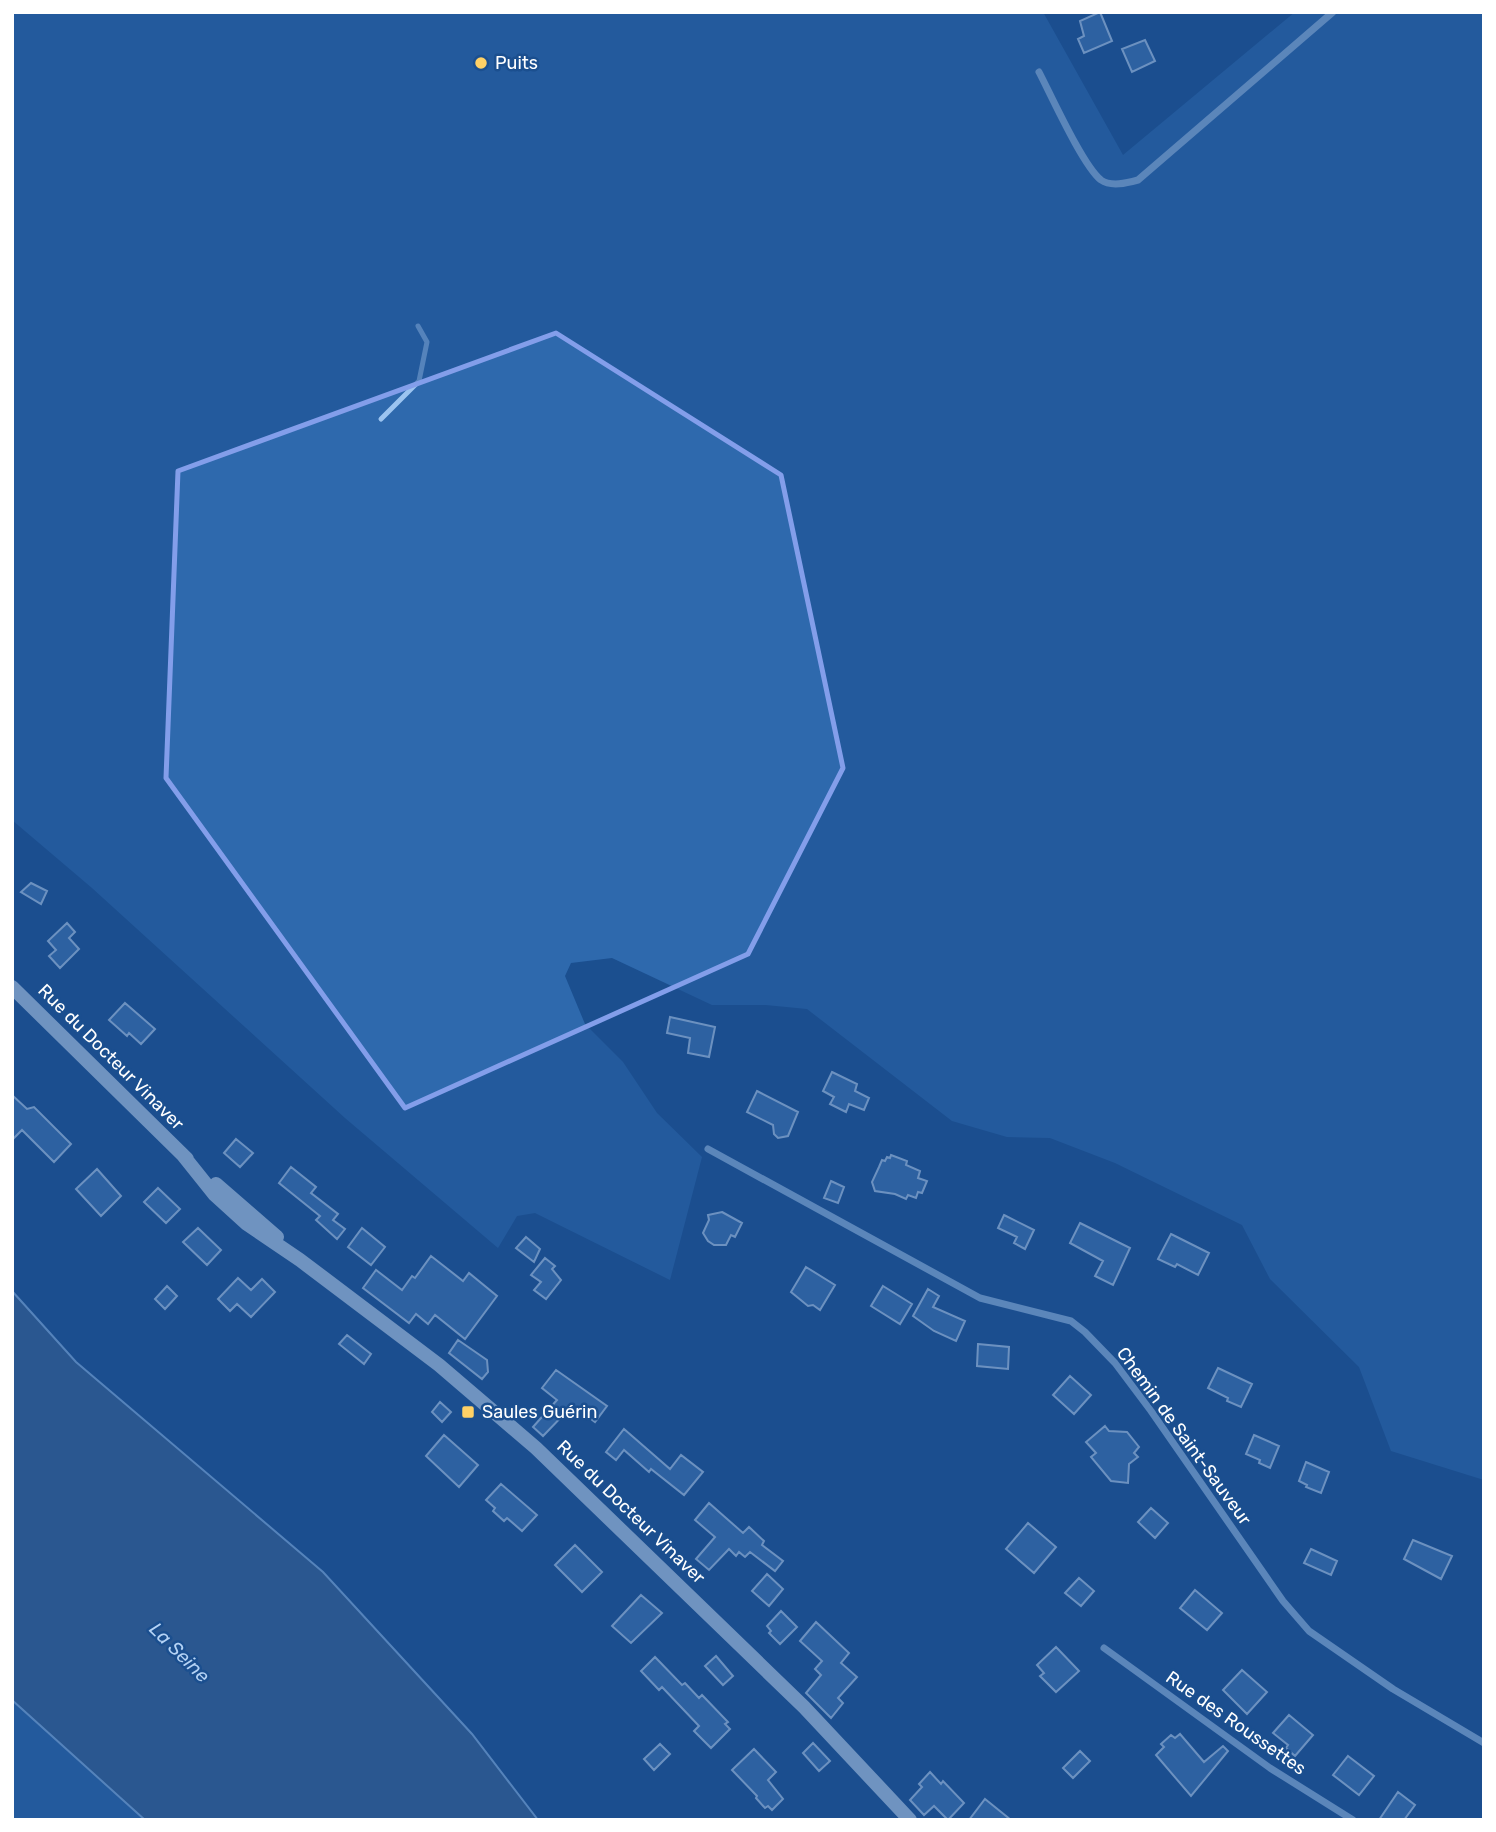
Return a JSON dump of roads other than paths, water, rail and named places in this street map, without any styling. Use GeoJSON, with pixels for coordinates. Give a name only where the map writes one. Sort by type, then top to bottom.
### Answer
{"type":"FeatureCollection","features":[{"type":"Feature","properties":{"kind":"main road","name":"Rue du Docteur Vinaver"},"geometry":{"type":"LineString","coordinates":[[12,987],[181,1154],[256,1216],[300,1261],[439,1365],[536,1448],[804,1707],[910,1820]]}},
{"type":"Feature","properties":{"kind":"street"},"geometry":{"type":"LineString","coordinates":[[1039,72],[1083,156],[1102,180],[1119,184],[1138,180],[1333,12]]}},
{"type":"Feature","properties":{"kind":"street","name":"Chemin de Saint-Sauveur"},"geometry":{"type":"LineString","coordinates":[[708,1149],[980,1298],[1071,1321],[1115,1363],[1283,1601],[1309,1631],[1393,1689],[1484,1742]]}},
{"type":"Feature","properties":{"kind":"street","name":"Rue des Roussettes"},"geometry":{"type":"LineString","coordinates":[[1104,1648],[1270,1769],[1353,1820]]}},
{"type":"Feature","properties":{"kind":"water","name":"La Seine"},"geometry":{"type":"Polygon","coordinates":[[[12,1291],[76,1362],[323,1572],[472,1734],[538,1820],[145,1820],[12,1700],[12,1291]]]}},
{"type":"Feature","properties":{"kind":"waterway"},"geometry":{"type":"LineString","coordinates":[[381,419],[419,381],[427,342],[418,326]]}},
{"type":"Feature","properties":{"kind":"place","name":"Puits"},"geometry":{"type":"Point","coordinates":[481,63]}},
{"type":"Feature","properties":{"kind":"place","name":"Saules Guérin"},"geometry":{"type":"Point","coordinates":[468,1412]}}]}
